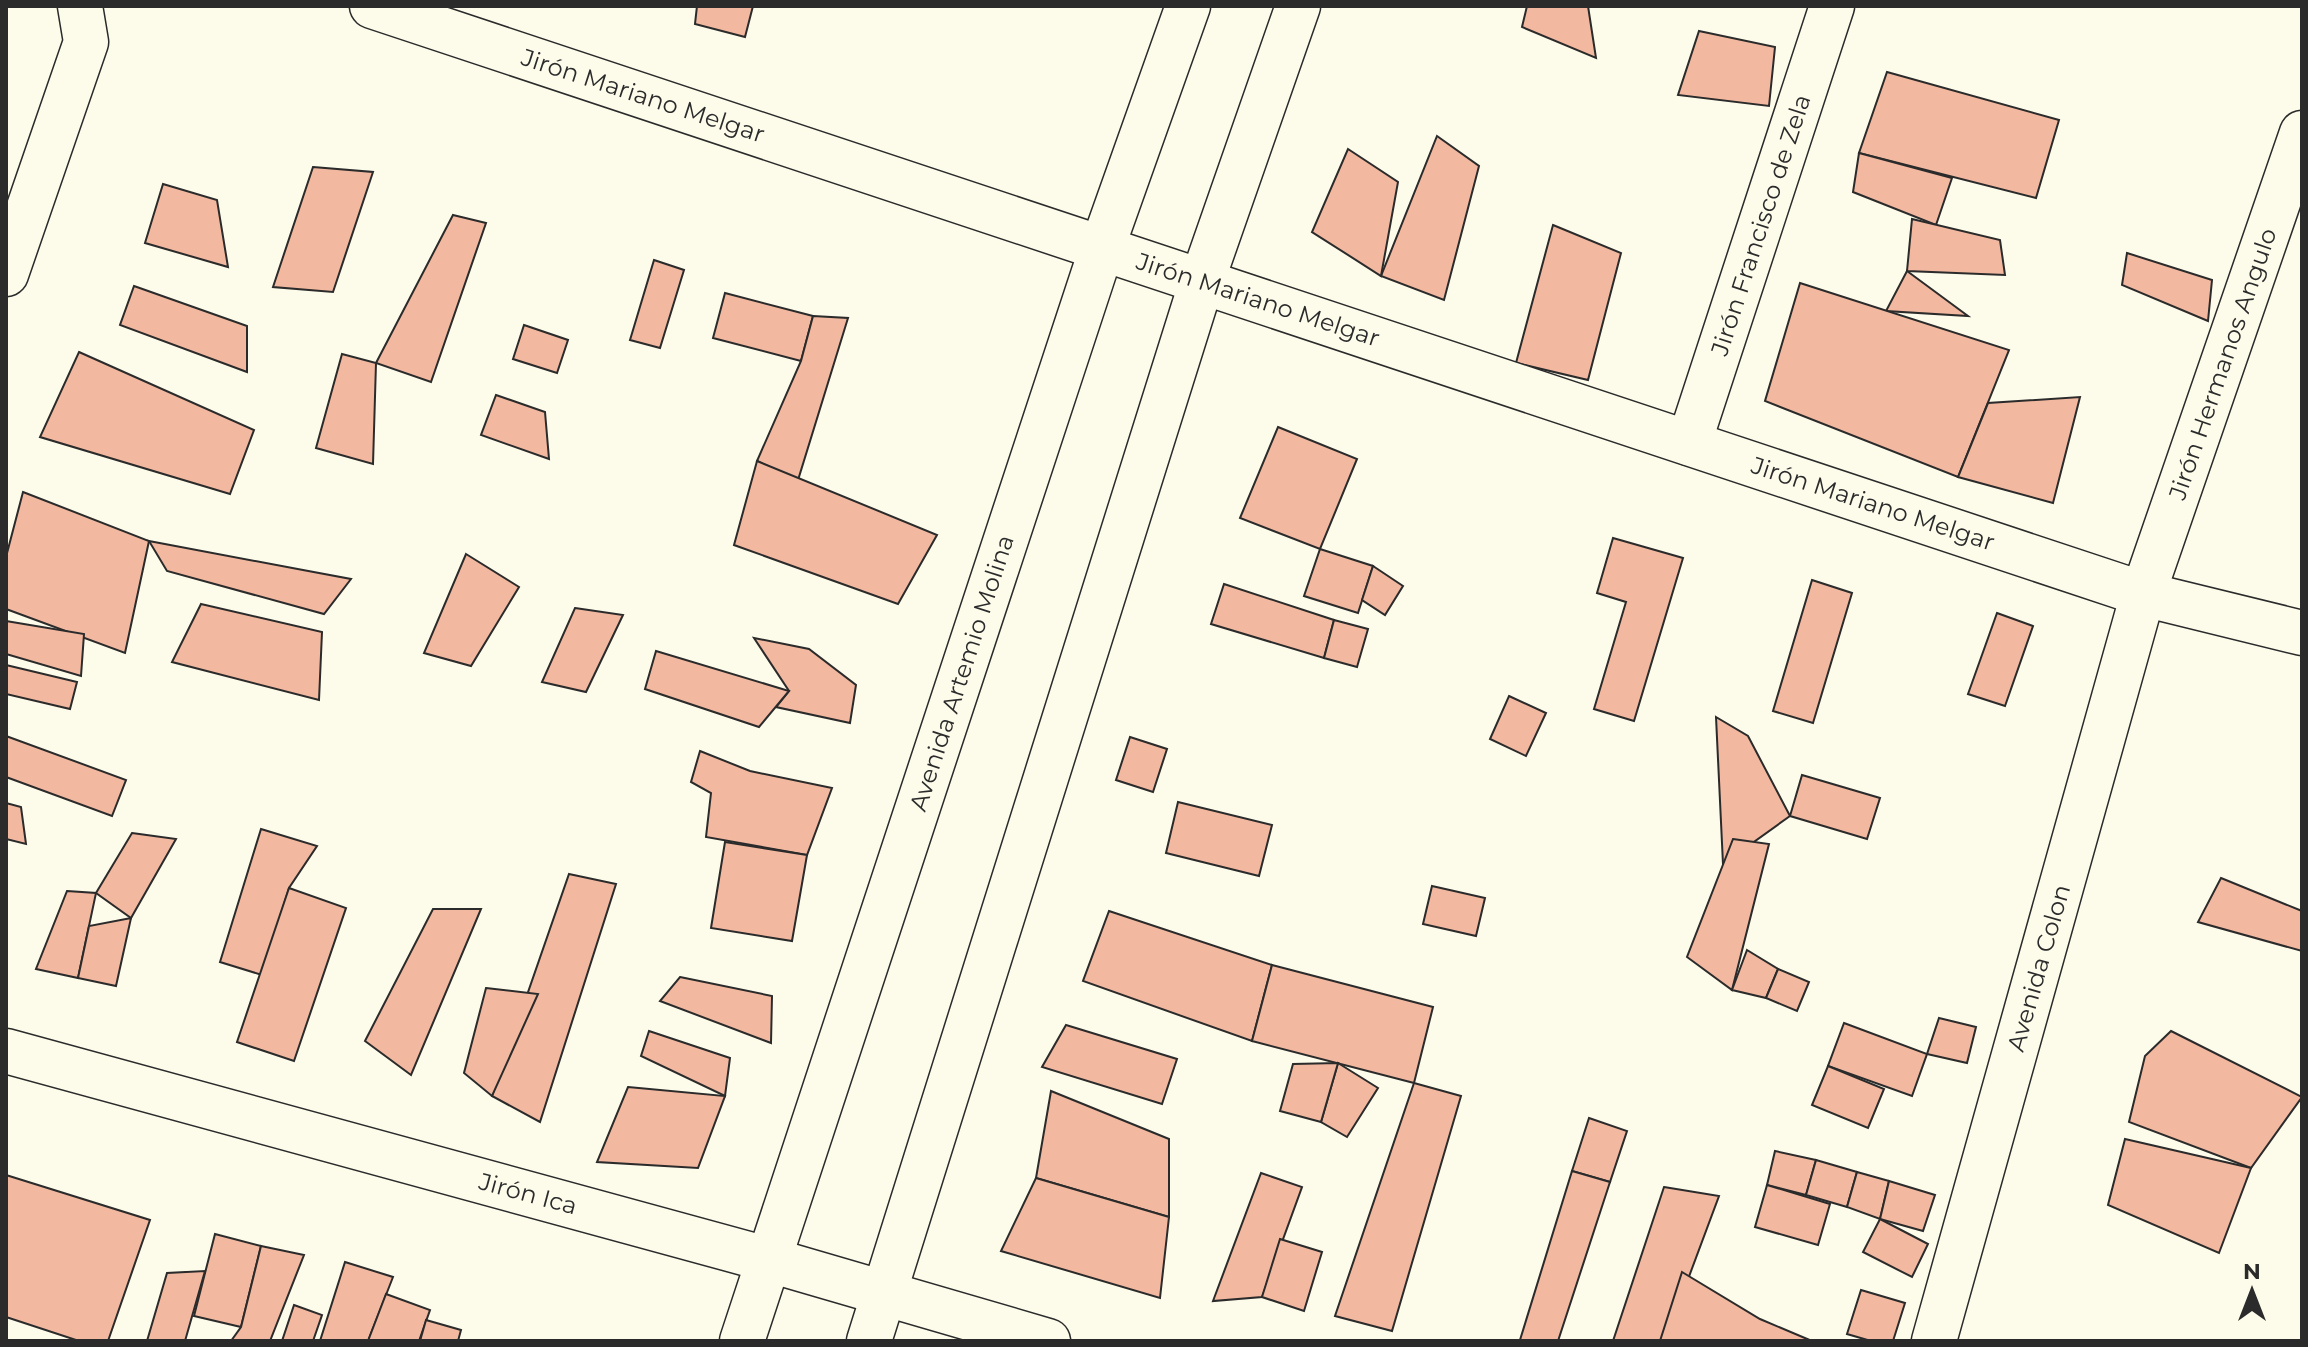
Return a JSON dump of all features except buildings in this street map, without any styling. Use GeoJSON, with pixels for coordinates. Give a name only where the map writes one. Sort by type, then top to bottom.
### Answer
{"type":"FeatureCollection","features":[{"type":"Feature","properties":{"kind":"street"},"geometry":{"type":"LineString","coordinates":[[6,274],[86,42],[80,6]]}},
{"type":"Feature","properties":{"kind":"street","name":"Jirón Mariano Melgar"},"geometry":{"type":"LineString","coordinates":[[372,6],[2143,594],[2302,633]]}},
{"type":"Feature","properties":{"kind":"street","name":"Avenida Artemio Molina"},"geometry":{"type":"LineString","coordinates":[[742,1341],[1102,248],[1188,6]]}},
{"type":"Feature","properties":{"kind":"street"},"geometry":{"type":"LineString","coordinates":[[869,1341],[1202,281],[1298,6]]}},
{"type":"Feature","properties":{"kind":"street","name":"Jirón Francisco de Zela"},"geometry":{"type":"LineString","coordinates":[[1689,443],[1832,6]]}},
{"type":"Feature","properties":{"kind":"street","name":"Jirón Hermanos Angulo"},"geometry":{"type":"LineString","coordinates":[[2143,594],[2302,133]]}},
{"type":"Feature","properties":{"kind":"street","name":"Avenida Colon"},"geometry":{"type":"LineString","coordinates":[[1934,1341],[2143,594]]}},
{"type":"Feature","properties":{"kind":"street","name":"Jirón Ica"},"geometry":{"type":"LineString","coordinates":[[6,1051],[770,1260],[1048,1341]]}}]}
